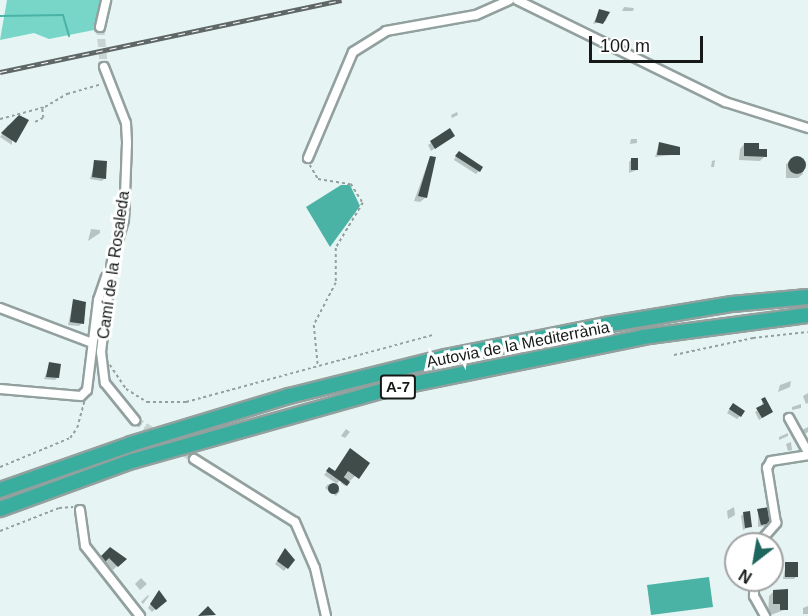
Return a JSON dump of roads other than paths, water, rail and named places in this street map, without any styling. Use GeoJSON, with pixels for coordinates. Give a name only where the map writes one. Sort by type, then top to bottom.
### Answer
{"type":"FeatureCollection","features":[{"type":"Feature","properties":{"kind":"highway","name":"Autovia de la Mediterrània"},"geometry":{"type":"LineString","coordinates":[[0,490],[131,444],[266,403],[446,357],[605,325],[732,304],[808,297]]}},
{"type":"Feature","properties":{"kind":"highway","name":"Autovia de la Mediterrània"},"geometry":{"type":"LineString","coordinates":[[0,509],[132,461],[388,389],[632,339],[808,315]]}},
{"type":"Feature","properties":{"kind":"street"},"geometry":{"type":"LineString","coordinates":[[100,27],[106,0]]}},
{"type":"Feature","properties":{"kind":"street"},"geometry":{"type":"LineString","coordinates":[[308,158],[353,52],[387,32],[476,15],[509,0]]}},
{"type":"Feature","properties":{"kind":"street"},"geometry":{"type":"LineString","coordinates":[[517,0],[725,102],[808,128]]}},
{"type":"Feature","properties":{"kind":"street","name":"Camí de la Rosaleda"},"geometry":{"type":"LineString","coordinates":[[104,67],[126,123],[127,143],[124,220],[112,261],[101,352],[105,382],[135,420]]}},
{"type":"Feature","properties":{"kind":"street"},"geometry":{"type":"LineString","coordinates":[[0,389],[81,396],[87,390],[98,300],[112,261]]}},
{"type":"Feature","properties":{"kind":"street"},"geometry":{"type":"LineString","coordinates":[[0,308],[92,343]]}},
{"type":"Feature","properties":{"kind":"street"},"geometry":{"type":"LineString","coordinates":[[768,532],[776,523],[767,468],[771,461],[808,453],[789,417]]}},
{"type":"Feature","properties":{"kind":"street"},"geometry":{"type":"LineString","coordinates":[[194,459],[295,522],[306,542],[326,616]]}},
{"type":"Feature","properties":{"kind":"street"},"geometry":{"type":"LineString","coordinates":[[80,510],[85,546],[140,616]]}},
{"type":"Feature","properties":{"kind":"street"},"geometry":{"type":"LineString","coordinates":[[754,592],[765,616]]}},
{"type":"Feature","properties":{"kind":"waterway"},"geometry":{"type":"LineString","coordinates":[[0,16],[63,15],[69,36]]}},
{"type":"Feature","properties":{"kind":"tunnel"},"geometry":{"type":"LineString","coordinates":[[100,27],[104,67]]}},
{"type":"Feature","properties":{"kind":"tunnel"},"geometry":{"type":"LineString","coordinates":[[135,420],[194,459]]}},
{"type":"Feature","properties":{"kind":"railway"},"geometry":{"type":"LineString","coordinates":[[0,72],[342,0]]}}]}
